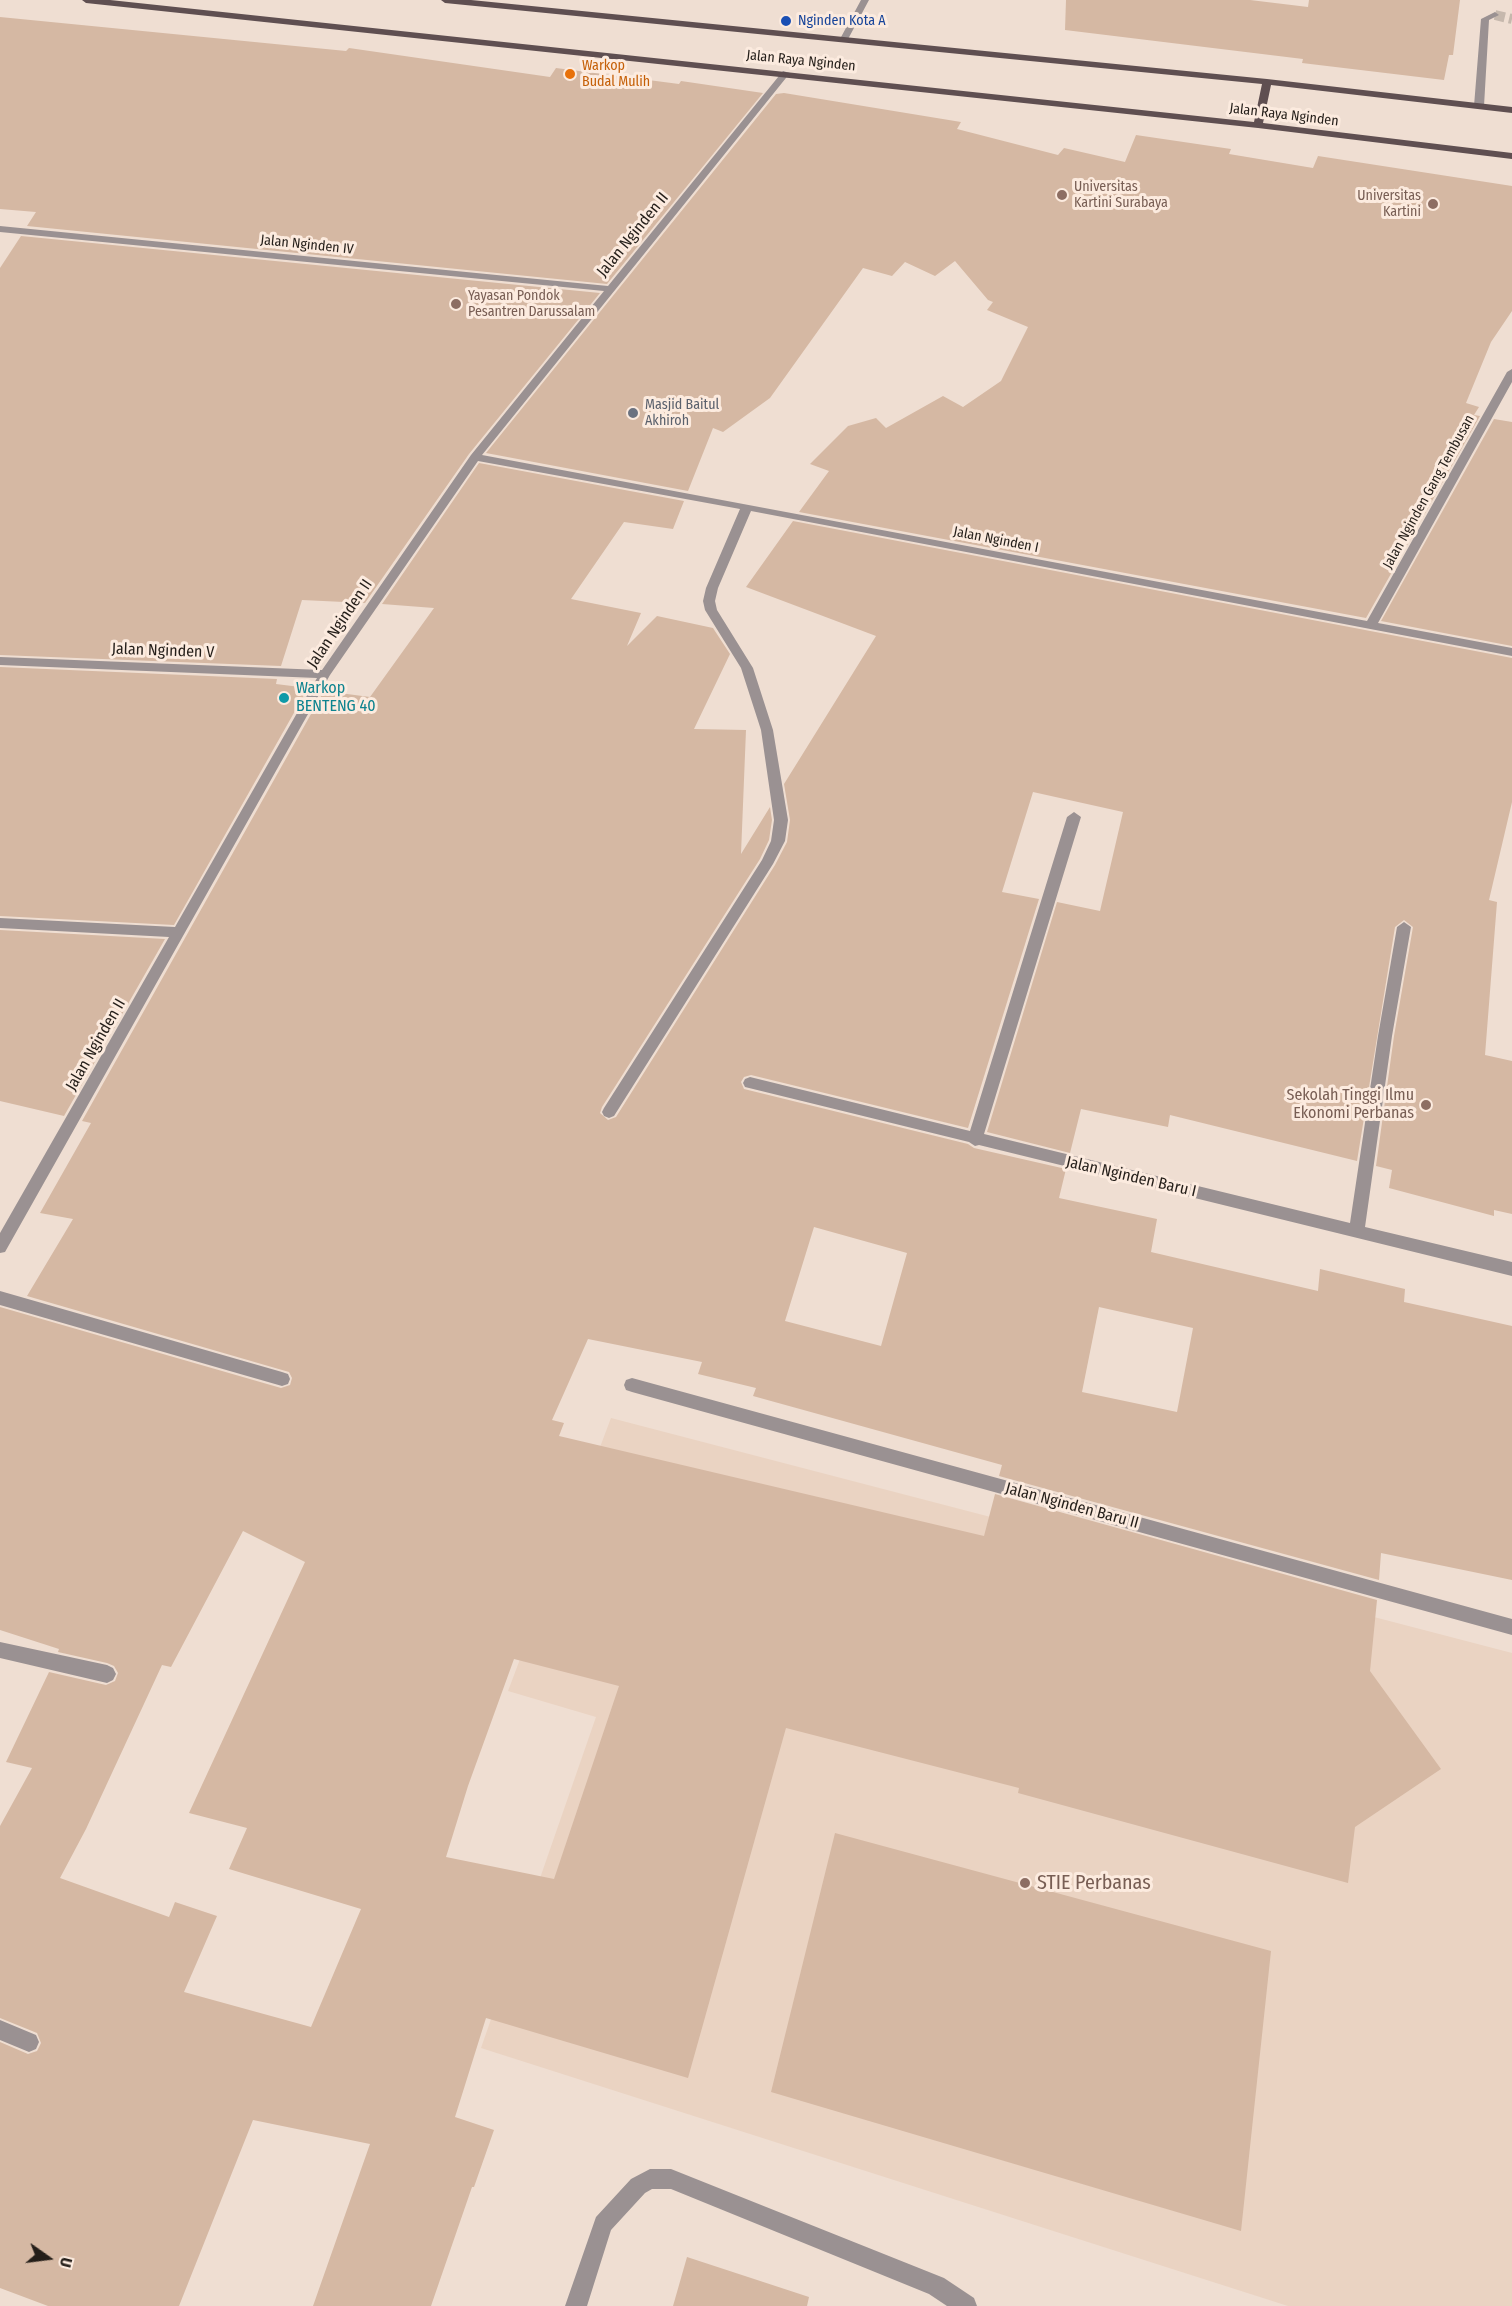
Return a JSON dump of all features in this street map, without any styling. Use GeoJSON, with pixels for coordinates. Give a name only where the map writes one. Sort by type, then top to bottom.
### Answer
{"type":"FeatureCollection","features":[{"type":"Feature","properties":{"kind":"main road","name":"Jalan Raya Nginden"},"geometry":{"type":"LineString","coordinates":[[86,0],[786,73],[1258,125],[1512,156]]}},
{"type":"Feature","properties":{"kind":"main road","name":"Jalan Raya Nginden"},"geometry":{"type":"LineString","coordinates":[[445,0],[1267,82],[1512,110]]}},
{"type":"Feature","properties":{"kind":"main road"},"geometry":{"type":"LineString","coordinates":[[1258,125],[1267,82]]}},
{"type":"Feature","properties":{"kind":"street"},"geometry":{"type":"LineString","coordinates":[[844,39],[865,0]]}},
{"type":"Feature","properties":{"kind":"street"},"geometry":{"type":"LineString","coordinates":[[1479,106],[1485,19],[1495,15]]}},
{"type":"Feature","properties":{"kind":"street","name":"Jalan Nginden II"},"geometry":{"type":"LineString","coordinates":[[0,1247],[325,674],[475,457],[786,73]]}},
{"type":"Feature","properties":{"kind":"street","name":"Jalan Nginden IV"},"geometry":{"type":"LineString","coordinates":[[0,229],[611,289]]}},
{"type":"Feature","properties":{"kind":"street","name":"Jalan Nginden Gang Tembusan"},"geometry":{"type":"LineString","coordinates":[[1371,626],[1512,372]]}},
{"type":"Feature","properties":{"kind":"street","name":"Jalan Nginden I"},"geometry":{"type":"LineString","coordinates":[[475,457],[1512,652]]}},
{"type":"Feature","properties":{"kind":"street"},"geometry":{"type":"LineString","coordinates":[[609,1113],[768,861],[778,841],[781,820],[767,730],[747,668],[711,610],[709,601],[712,588],[746,508]]}},
{"type":"Feature","properties":{"kind":"street","name":"Jalan Nginden V"},"geometry":{"type":"LineString","coordinates":[[0,662],[325,674]]}},
{"type":"Feature","properties":{"kind":"street"},"geometry":{"type":"LineString","coordinates":[[975,1140],[1074,817]]}},
{"type":"Feature","properties":{"kind":"street"},"geometry":{"type":"LineString","coordinates":[[0,923],[179,932]]}},
{"type":"Feature","properties":{"kind":"street"},"geometry":{"type":"LineString","coordinates":[[1357,1230],[1385,1036],[1404,927]]}},
{"type":"Feature","properties":{"kind":"street","name":"Jalan Nginden Baru I"},"geometry":{"type":"LineString","coordinates":[[750,1083],[975,1140],[1512,1269]]}},
{"type":"Feature","properties":{"kind":"street"},"geometry":{"type":"LineString","coordinates":[[0,1298],[282,1379]]}},
{"type":"Feature","properties":{"kind":"street","name":"Jalan Nginden Baru II"},"geometry":{"type":"LineString","coordinates":[[632,1385],[1512,1627]]}},
{"type":"Feature","properties":{"kind":"street"},"geometry":{"type":"LineString","coordinates":[[0,1650],[107,1674]]}},
{"type":"Feature","properties":{"kind":"street"},"geometry":{"type":"LineString","coordinates":[[0,2030],[29,2043]]}},
{"type":"Feature","properties":{"kind":"street"},"geometry":{"type":"LineString","coordinates":[[576,2306],[603,2224],[638,2186],[650,2179],[671,2179],[936,2286],[966,2306]]}},
{"type":"Feature","properties":{"kind":"shaded area","name":"STIE Perbanas"},"geometry":{"type":"Polygon","coordinates":[[[611,1418],[1512,1653],[1512,2306],[1288,2306],[481,2048],[596,1717],[508,1691],[611,1418]]]}},
{"type":"Feature","properties":{"kind":"building"},"geometry":{"type":"Polygon","coordinates":[[[1066,0],[1250,0],[1308,7],[1309,0],[1460,0],[1453,55],[1449,55],[1444,80],[1302,63],[1303,59],[1065,30],[1066,0]]]}},
{"type":"Feature","properties":{"kind":"building"},"geometry":{"type":"Polygon","coordinates":[[[0,17],[346,51],[349,48],[550,77],[556,68],[679,84],[681,81],[763,93],[607,284],[27,226],[36,212],[0,209],[0,17]]]}},
{"type":"Feature","properties":{"kind":"building"},"geometry":{"type":"Polygon","coordinates":[[[784,93],[961,122],[957,129],[1058,155],[1064,148],[1125,162],[1136,135],[1231,149],[1229,154],[1313,168],[1318,156],[1512,186],[1512,311],[1491,342],[1466,403],[1479,407],[1474,415],[1480,416],[1366,618],[799,512],[829,471],[810,464],[848,426],[876,418],[886,428],[943,396],[963,407],[1001,381],[1028,327],[987,310],[993,302],[988,300],[955,261],[935,276],[905,262],[892,276],[863,268],[770,398],[723,432],[713,428],[688,491],[486,453],[776,94],[784,93]]]}},
{"type":"Feature","properties":{"kind":"building"},"geometry":{"type":"Polygon","coordinates":[[[21,236],[600,293],[469,454],[365,603],[302,600],[281,666],[0,655],[0,268],[21,236]]]}},
{"type":"Feature","properties":{"kind":"building"},"geometry":{"type":"Polygon","coordinates":[[[1494,419],[1512,422],[1512,646],[1381,621],[1494,419]]]}},
{"type":"Feature","properties":{"kind":"building"},"geometry":{"type":"Polygon","coordinates":[[[479,463],[684,501],[673,529],[624,522],[571,599],[641,613],[627,646],[657,616],[713,628],[730,654],[694,729],[746,730],[741,854],[770,807],[772,820],[769,840],[760,859],[602,1107],[600,1113],[608,1120],[616,1117],[775,865],[787,842],[790,820],[784,784],[876,636],[746,587],[793,521],[1512,658],[1512,802],[1489,900],[1497,902],[1485,1055],[1512,1061],[1512,1214],[1494,1210],[1494,1216],[1389,1188],[1392,1170],[1376,1166],[1394,1036],[1413,927],[1404,920],[1395,927],[1357,1161],[1170,1115],[1168,1127],[1081,1109],[1070,1153],[987,1132],[1057,902],[1100,911],[1123,812],[1033,792],[1002,892],[1039,899],[968,1128],[751,1075],[744,1077],[741,1082],[744,1089],[968,1144],[974,1148],[1066,1169],[1059,1198],[1157,1219],[1151,1252],[1318,1291],[1320,1269],[1405,1289],[1404,1302],[1512,1326],[1512,1580],[1381,1553],[1379,1580],[999,1476],[1002,1465],[753,1396],[756,1388],[698,1374],[702,1362],[588,1339],[552,1420],[564,1423],[559,1436],[984,1536],[995,1494],[1377,1600],[1370,1671],[1441,1769],[1355,1827],[1348,1883],[1018,1793],[1019,1788],[786,1728],[688,2078],[486,2018],[455,2117],[494,2130],[431,2306],[313,2306],[370,2144],[253,2120],[179,2306],[48,2306],[0,2288],[0,2042],[28,2054],[37,2051],[41,2043],[37,2033],[0,2018],[0,1826],[32,1768],[6,1762],[49,1672],[106,1685],[115,1681],[118,1673],[114,1666],[107,1663],[58,1652],[59,1649],[0,1630],[0,1307],[281,1388],[290,1385],[292,1378],[289,1372],[27,1296],[73,1219],[40,1213],[91,1123],[82,1121],[324,691],[370,697],[434,608],[382,604],[479,463]],[[814,1227],[785,1321],[881,1346],[907,1253],[814,1227]],[[1099,1307],[1082,1392],[1177,1412],[1193,1328],[1099,1307]],[[243,1531],[171,1667],[162,1665],[86,1829],[60,1878],[169,1917],[175,1902],[217,1916],[184,1992],[311,2027],[361,1909],[229,1869],[247,1828],[189,1813],[305,1562],[243,1531]],[[514,1659],[468,1786],[446,1857],[554,1879],[619,1686],[514,1659]]]}},
{"type":"Feature","properties":{"kind":"building"},"geometry":{"type":"Polygon","coordinates":[[[0,667],[277,679],[276,684],[308,688],[174,925],[0,916],[0,667]]]}},
{"type":"Feature","properties":{"kind":"building"},"geometry":{"type":"Polygon","coordinates":[[[0,930],[165,939],[64,1116],[0,1101],[0,930]]]}},
{"type":"Feature","properties":{"kind":"building"},"geometry":{"type":"Polygon","coordinates":[[[835,1833],[1271,1951],[1241,2231],[771,2092],[835,1833]]]}},
{"type":"Feature","properties":{"kind":"building"},"geometry":{"type":"Polygon","coordinates":[[[687,2257],[809,2297],[807,2306],[673,2306],[687,2257]]]}},
{"type":"Feature","properties":{"kind":"tunnel"},"geometry":{"type":"LineString","coordinates":[[1495,15],[1512,19]]}},
{"type":"Feature","properties":{"kind":"place","name":"Nginden Kota A"},"geometry":{"type":"Point","coordinates":[786,21]}},
{"type":"Feature","properties":{"kind":"place","name":"Warkop Budal Mulih"},"geometry":{"type":"Point","coordinates":[570,74]}},
{"type":"Feature","properties":{"kind":"place","name":"Universitas Kartini Surabaya"},"geometry":{"type":"Point","coordinates":[1062,195]}},
{"type":"Feature","properties":{"kind":"place","name":"Universitas Kartini"},"geometry":{"type":"Point","coordinates":[1433,204]}},
{"type":"Feature","properties":{"kind":"place","name":"Yayasan Pondok Pesantren Darussalam"},"geometry":{"type":"Point","coordinates":[456,304]}},
{"type":"Feature","properties":{"kind":"place","name":"Masjid Baitul Akhiroh"},"geometry":{"type":"Point","coordinates":[633,413]}},
{"type":"Feature","properties":{"kind":"place","name":"Warkop BENTENG 40"},"geometry":{"type":"Point","coordinates":[284,698]}},
{"type":"Feature","properties":{"kind":"place","name":"Sekolah Tinggi Ilmu Ekonomi Perbanas"},"geometry":{"type":"Point","coordinates":[1426,1105]}},
{"type":"Feature","properties":{"kind":"place","name":"STIE Perbanas"},"geometry":{"type":"Point","coordinates":[1025,1883]}}]}
